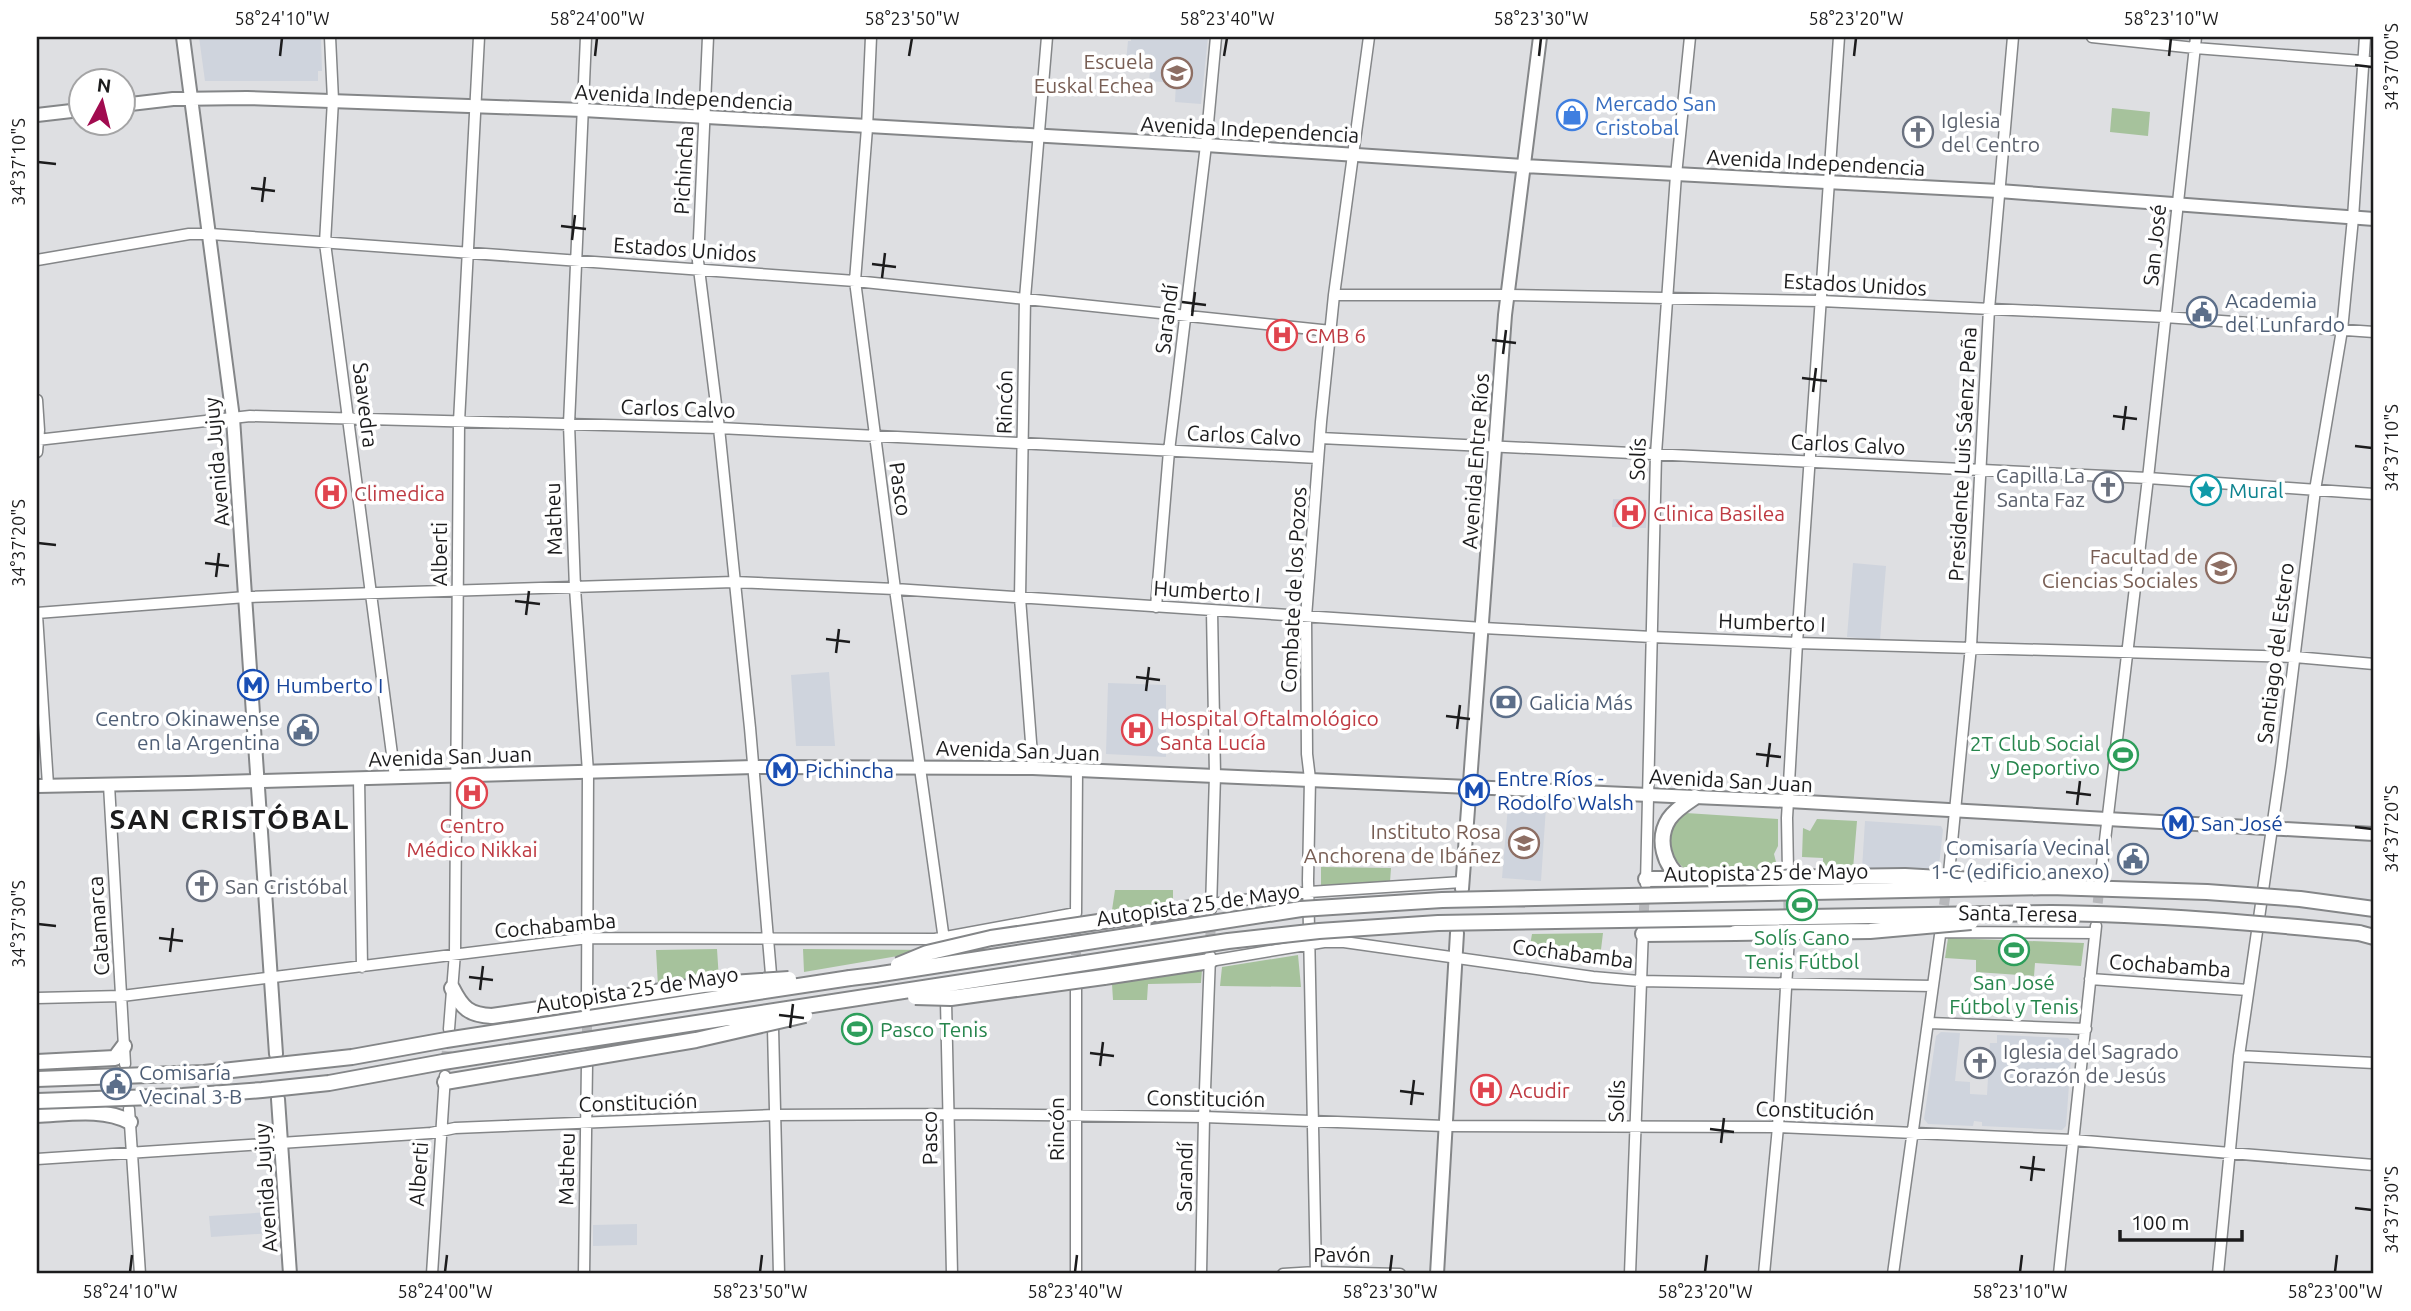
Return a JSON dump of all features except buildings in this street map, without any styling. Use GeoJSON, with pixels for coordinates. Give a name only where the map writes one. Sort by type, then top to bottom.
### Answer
{"type":"FeatureCollection","features":[{"type":"Feature","properties":{"kind":"highway"},"geometry":{"type":"LineString","coordinates":[[1682,879],[1671,870],[1666,860],[1665,829],[1674,813],[1695,797]]}},
{"type":"Feature","properties":{"kind":"highway"},"geometry":{"type":"LineString","coordinates":[[1646,882],[1682,879],[1920,877],[2050,887]]}},
{"type":"Feature","properties":{"kind":"highway","name":"Autopista 25 de Mayo"},"geometry":{"type":"LineString","coordinates":[[37,1079],[204,1073],[352,1057],[446,1040],[1243,917],[1365,904],[2050,887],[2242,895],[2374,909]]}},
{"type":"Feature","properties":{"kind":"highway"},"geometry":{"type":"LineString","coordinates":[[875,975],[927,953],[991,939],[1207,907]]}},
{"type":"Feature","properties":{"kind":"highway"},"geometry":{"type":"LineString","coordinates":[[1643,932],[1870,931],[2051,913]]}},
{"type":"Feature","properties":{"kind":"highway","name":"Autopista 25 de Mayo"},"geometry":{"type":"LineString","coordinates":[[37,1101],[224,1094],[329,1083],[443,1062],[1228,941],[1367,927],[1438,923],[2051,913],[2219,920],[2374,936]]}},
{"type":"Feature","properties":{"kind":"highway"},"geometry":{"type":"LineString","coordinates":[[879,996],[951,998],[1104,977],[1210,958]]}},
{"type":"Feature","properties":{"kind":"highway"},"geometry":{"type":"LineString","coordinates":[[452,988],[463,1007],[477,1014],[492,1016],[719,983],[850,978]]}},
{"type":"Feature","properties":{"kind":"highway"},"geometry":{"type":"LineString","coordinates":[[445,1079],[696,1040],[808,1015],[855,1000]]}},
{"type":"Feature","properties":{"kind":"highway"},"geometry":{"type":"LineString","coordinates":[[37,1062],[115,1058],[124,1046]]}},
{"type":"Feature","properties":{"kind":"highway"},"geometry":{"type":"LineString","coordinates":[[37,1115],[129,1115]]}},
{"type":"Feature","properties":{"kind":"main road","name":"Avenida Jujuy"},"geometry":{"type":"LineString","coordinates":[[183,37],[233,418],[276,1054]]}},
{"type":"Feature","properties":{"kind":"main road","name":"Avenida Entre Ríos"},"geometry":{"type":"LineString","coordinates":[[1462,885],[1507,295],[1540,37]]}},
{"type":"Feature","properties":{"kind":"main road","name":"Avenida Independencia"},"geometry":{"type":"LineString","coordinates":[[136,103],[192,98],[333,100],[583,110],[1676,175],[1999,191],[2374,219]]}},
{"type":"Feature","properties":{"kind":"main road"},"geometry":{"type":"LineString","coordinates":[[37,115],[66,112]]}},
{"type":"Feature","properties":{"kind":"main road","name":"Avenida San Juan"},"geometry":{"type":"LineString","coordinates":[[42,785],[754,767],[1033,768],[1788,801],[2374,834]]}},
{"type":"Feature","properties":{"kind":"main road"},"geometry":{"type":"LineString","coordinates":[[1437,1274],[1457,933]]}},
{"type":"Feature","properties":{"kind":"main road","name":"Avenida Jujuy"},"geometry":{"type":"LineString","coordinates":[[278,1099],[289,1274]]}},
{"type":"Feature","properties":{"kind":"street","name":"Saavedra"},"geometry":{"type":"LineString","coordinates":[[330,37],[333,100],[325,243],[395,777]]}},
{"type":"Feature","properties":{"kind":"street","name":"Alberti"},"geometry":{"type":"LineString","coordinates":[[449,1030],[455,953],[459,422],[479,37]]}},
{"type":"Feature","properties":{"kind":"street","name":"Matheu"},"geometry":{"type":"LineString","coordinates":[[586,37],[569,424],[575,587],[588,772],[587,999]]}},
{"type":"Feature","properties":{"kind":"street","name":"Pichincha"},"geometry":{"type":"LineString","coordinates":[[708,37],[699,270],[719,428],[754,767],[771,974]]}},
{"type":"Feature","properties":{"kind":"street","name":"Pasco"},"geometry":{"type":"LineString","coordinates":[[871,37],[855,281],[944,941]]}},
{"type":"Feature","properties":{"kind":"street","name":"Rincón"},"geometry":{"type":"LineString","coordinates":[[1033,768],[1020,598],[1025,298],[1047,37]]}},
{"type":"Feature","properties":{"kind":"street","name":"Sarandí"},"geometry":{"type":"LineString","coordinates":[[1156,607],[1169,451],[1206,145],[1216,37]]}},
{"type":"Feature","properties":{"kind":"street","name":"Combate de los Pozos"},"geometry":{"type":"LineString","coordinates":[[1316,1273],[1306,617],[1334,295],[1369,37]]}},
{"type":"Feature","properties":{"kind":"street","name":"Solís"},"geometry":{"type":"LineString","coordinates":[[1646,882],[1656,454],[1676,175],[1690,37]]}},
{"type":"Feature","properties":{"kind":"street"},"geometry":{"type":"LineString","coordinates":[[1788,872],[1788,801],[1797,643],[1839,37]]}},
{"type":"Feature","properties":{"kind":"street","name":"Presidente Luis Sáenz Peña"},"geometry":{"type":"LineString","coordinates":[[1948,873],[1971,646],[1989,309],[2013,37]]}},
{"type":"Feature","properties":{"kind":"street"},"geometry":{"type":"LineString","coordinates":[[2092,37],[2196,42],[2369,61]]}},
{"type":"Feature","properties":{"kind":"street","name":"Santiago del Estero"},"geometry":{"type":"LineString","coordinates":[[2218,1274],[2239,1056],[2295,657],[2315,490],[2342,330],[2369,61],[2365,37]]}},
{"type":"Feature","properties":{"kind":"street","name":"San José"},"geometry":{"type":"LineString","coordinates":[[2101,874],[2196,42]]}},
{"type":"Feature","properties":{"kind":"street","name":"Estados Unidos"},"geometry":{"type":"LineString","coordinates":[[37,260],[189,234],[210,234],[855,281],[1331,331]]}},
{"type":"Feature","properties":{"kind":"street","name":"Estados Unidos"},"geometry":{"type":"LineString","coordinates":[[1334,295],[1507,295],[1821,301],[2165,317],[2374,332]]}},
{"type":"Feature","properties":{"kind":"street"},"geometry":{"type":"LineString","coordinates":[[37,400],[37,452]]}},
{"type":"Feature","properties":{"kind":"street","name":"Carlos Calvo"},"geometry":{"type":"LineString","coordinates":[[37,440],[233,418],[348,419],[719,428],[1318,458]]}},
{"type":"Feature","properties":{"kind":"street","name":"Carlos Calvo"},"geometry":{"type":"LineString","coordinates":[[1320,438],[1982,469],[2374,495]]}},
{"type":"Feature","properties":{"kind":"street","name":"Humberto I"},"geometry":{"type":"LineString","coordinates":[[37,614],[246,597],[734,582],[895,589],[1652,637],[2295,657],[2374,664]]}},
{"type":"Feature","properties":{"kind":"street"},"geometry":{"type":"LineString","coordinates":[[1212,611],[1215,775],[1207,907],[1309,892],[1462,885]]}},
{"type":"Feature","properties":{"kind":"street"},"geometry":{"type":"LineString","coordinates":[[37,614],[42,785]]}},
{"type":"Feature","properties":{"kind":"street","name":"Cochabamba"},"geometry":{"type":"LineString","coordinates":[[37,998],[122,996],[588,938],[944,941],[1076,913],[1077,770]]}},
{"type":"Feature","properties":{"kind":"street"},"geometry":{"type":"LineString","coordinates":[[359,778],[362,967]]}},
{"type":"Feature","properties":{"kind":"street","name":"Catamarca"},"geometry":{"type":"LineString","coordinates":[[109,785],[125,1064]]}},
{"type":"Feature","properties":{"kind":"street","name":"Santa Teresa"},"geometry":{"type":"LineString","coordinates":[[1933,986],[1941,930],[2095,930],[2090,979]]}},
{"type":"Feature","properties":{"kind":"street","name":"Solís"},"geometry":{"type":"LineString","coordinates":[[1630,1274],[1639,981],[1643,932]]}},
{"type":"Feature","properties":{"kind":"street"},"geometry":{"type":"LineString","coordinates":[[1764,1274],[1778,1128],[1789,936]]}},
{"type":"Feature","properties":{"kind":"street","name":"Cochabamba"},"geometry":{"type":"LineString","coordinates":[[1210,958],[1344,942],[1639,981],[1933,986]]}},
{"type":"Feature","properties":{"kind":"street","name":"Sarandí"},"geometry":{"type":"LineString","coordinates":[[1201,1274],[1210,958]]}},
{"type":"Feature","properties":{"kind":"street"},"geometry":{"type":"LineString","coordinates":[[2059,1274],[2090,979]]}},
{"type":"Feature","properties":{"kind":"street","name":"Cochabamba"},"geometry":{"type":"LineString","coordinates":[[2090,979],[2248,990]]}},
{"type":"Feature","properties":{"kind":"street","name":"Rincón"},"geometry":{"type":"LineString","coordinates":[[1076,985],[1076,1274]]}},
{"type":"Feature","properties":{"kind":"street"},"geometry":{"type":"LineString","coordinates":[[1894,1274],[1933,986]]}},
{"type":"Feature","properties":{"kind":"street","name":"Pasco"},"geometry":{"type":"LineString","coordinates":[[946,1001],[952,1274]]}},
{"type":"Feature","properties":{"kind":"street"},"geometry":{"type":"LineString","coordinates":[[1929,1023],[2086,1029]]}},
{"type":"Feature","properties":{"kind":"street"},"geometry":{"type":"LineString","coordinates":[[773,1028],[779,1274]]}},
{"type":"Feature","properties":{"kind":"street"},"geometry":{"type":"LineString","coordinates":[[2239,1056],[2374,1063]]}},
{"type":"Feature","properties":{"kind":"street","name":"Matheu"},"geometry":{"type":"LineString","coordinates":[[584,1274],[587,1064]]}},
{"type":"Feature","properties":{"kind":"street","name":"Alberti"},"geometry":{"type":"LineString","coordinates":[[432,1274],[445,1079]]}},
{"type":"Feature","properties":{"kind":"street","name":"Constitución"},"geometry":{"type":"LineString","coordinates":[[37,1159],[585,1123],[774,1115],[1075,1114],[1204,1116],[1445,1126],[1778,1128],[1915,1133],[2073,1140],[2374,1165]]}},
{"type":"Feature","properties":{"kind":"street"},"geometry":{"type":"LineString","coordinates":[[129,1115],[141,1274]]}},
{"type":"Feature","properties":{"kind":"street","name":"Pavón"},"geometry":{"type":"LineString","coordinates":[[1283,1274],[1400,1274]]}},
{"type":"Feature","properties":{"kind":"shaded area"},"geometry":{"type":"Polygon","coordinates":[[[199,37],[321,37],[322,71],[318,71],[318,81],[205,81],[199,37]]]}},
{"type":"Feature","properties":{"kind":"shaded area","name":"Escuela Euskal Echea"},"geometry":{"type":"Polygon","coordinates":[[[1131,37],[1208,37],[1201,104],[1175,102],[1176,83],[1149,81],[1151,64],[1126,62],[1128,41],[1131,41],[1131,37]]]}},
{"type":"Feature","properties":{"kind":"shaded area","name":"Clinica Basilea"},"geometry":{"type":"Polygon","coordinates":[[[1613,499],[1647,500],[1646,528],[1612,527],[1613,499]]]}},
{"type":"Feature","properties":{"kind":"shaded area"},"geometry":{"type":"Polygon","coordinates":[[[1853,563],[1886,566],[1880,640],[1847,637],[1853,563]]]}},
{"type":"Feature","properties":{"kind":"shaded area"},"geometry":{"type":"Polygon","coordinates":[[[829,672],[835,746],[796,746],[791,675],[829,672]]]}},
{"type":"Feature","properties":{"kind":"shaded area","name":"Hospital Oftalmológico Santa Lucía"},"geometry":{"type":"Polygon","coordinates":[[[1108,683],[1166,685],[1166,757],[1106,754],[1108,683]]]}},
{"type":"Feature","properties":{"kind":"shaded area","name":"Instituto Rosa Anchorena de Ibáñez"},"geometry":{"type":"Polygon","coordinates":[[[1508,806],[1546,807],[1541,881],[1502,878],[1508,806]]]}},
{"type":"Feature","properties":{"kind":"shaded area"},"geometry":{"type":"Polygon","coordinates":[[[1865,821],[1941,826],[1943,830],[1938,874],[1862,869],[1865,821]]]}},
{"type":"Feature","properties":{"kind":"shaded area"},"geometry":{"type":"Polygon","coordinates":[[[1941,1032],[1960,1033],[1955,1081],[1970,1082],[1970,1094],[1987,1095],[1990,1043],[1997,1043],[1997,1035],[2068,1038],[2072,1043],[2066,1126],[2062,1130],[1982,1126],[1982,1122],[1974,1121],[1973,1126],[1928,1124],[1924,1119],[1936,1036],[1941,1032]]]}},
{"type":"Feature","properties":{"kind":"shaded area"},"geometry":{"type":"Polygon","coordinates":[[[271,1212],[273,1233],[211,1237],[209,1216],[271,1212]]]}},
{"type":"Feature","properties":{"kind":"shaded area"},"geometry":{"type":"Polygon","coordinates":[[[637,1224],[637,1245],[593,1246],[593,1225],[637,1224]]]}},
{"type":"Feature","properties":{"kind":"green space"},"geometry":{"type":"Polygon","coordinates":[[[2112,108],[2150,112],[2148,136],[2110,132],[2112,108]]]}},
{"type":"Feature","properties":{"kind":"green space"},"geometry":{"type":"Polygon","coordinates":[[[1686,813],[1778,819],[1778,846],[1774,854],[1778,870],[1688,872],[1668,853],[1670,823],[1686,813]]]}},
{"type":"Feature","properties":{"kind":"green space"},"geometry":{"type":"Polygon","coordinates":[[[1817,819],[1857,821],[1853,869],[1823,868],[1823,858],[1802,857],[1803,828],[1810,831],[1817,819]]]}},
{"type":"Feature","properties":{"kind":"green space"},"geometry":{"type":"Polygon","coordinates":[[[1321,867],[1391,868],[1390,882],[1321,887],[1321,867]]]}},
{"type":"Feature","properties":{"kind":"green space"},"geometry":{"type":"Polygon","coordinates":[[[1115,890],[1173,890],[1173,902],[1112,910],[1115,890]]]}},
{"type":"Feature","properties":{"kind":"green space"},"geometry":{"type":"Polygon","coordinates":[[[1603,933],[1599,966],[1528,957],[1532,934],[1603,933]]]}},
{"type":"Feature","properties":{"kind":"green space","name":"San José Fútbol y Tenis"},"geometry":{"type":"Polygon","coordinates":[[[1948,938],[2084,943],[2081,966],[2035,963],[2034,976],[1976,972],[1976,960],[1945,958],[1948,938]]]}},
{"type":"Feature","properties":{"kind":"green space"},"geometry":{"type":"Polygon","coordinates":[[[717,949],[719,980],[658,986],[656,950],[717,949]]]}},
{"type":"Feature","properties":{"kind":"green space"},"geometry":{"type":"Polygon","coordinates":[[[803,949],[933,950],[804,972],[803,949]]]}},
{"type":"Feature","properties":{"kind":"green space"},"geometry":{"type":"Polygon","coordinates":[[[1298,955],[1301,987],[1220,986],[1222,967],[1298,955]]]}},
{"type":"Feature","properties":{"kind":"green space"},"geometry":{"type":"Polygon","coordinates":[[[1202,970],[1201,983],[1148,984],[1147,1000],[1113,1000],[1112,984],[1202,970]]]}},
{"type":"Feature","properties":{"kind":"tunnel"},"geometry":{"type":"LineString","coordinates":[[2096,918],[2101,874]]}},
{"type":"Feature","properties":{"kind":"tunnel"},"geometry":{"type":"LineString","coordinates":[[1942,920],[1947,883]]}},
{"type":"Feature","properties":{"kind":"tunnel"},"geometry":{"type":"LineString","coordinates":[[1788,886],[1789,936]]}},
{"type":"Feature","properties":{"kind":"tunnel"},"geometry":{"type":"LineString","coordinates":[[1643,926],[1645,892]]}},
{"type":"Feature","properties":{"kind":"tunnel"},"geometry":{"type":"LineString","coordinates":[[1210,954],[1211,909]]}},
{"type":"Feature","properties":{"kind":"tunnel"},"geometry":{"type":"LineString","coordinates":[[1076,920],[1076,985]]}},
{"type":"Feature","properties":{"kind":"tunnel"},"geometry":{"type":"LineString","coordinates":[[587,999],[587,1063]]}},
{"type":"Feature","properties":{"kind":"tunnel"},"geometry":{"type":"LineString","coordinates":[[445,1076],[448,1035]]}},
{"type":"Feature","properties":{"kind":"place","name":"Escuela Euskal Echea"},"geometry":{"type":"Point","coordinates":[1177,73]}},
{"type":"Feature","properties":{"kind":"place","name":"Mercado San Cristobal"},"geometry":{"type":"Point","coordinates":[1572,115]}},
{"type":"Feature","properties":{"kind":"place","name":"Iglesia del Centro"},"geometry":{"type":"Point","coordinates":[1918,132]}},
{"type":"Feature","properties":{"kind":"place","name":"Academia del Lunfardo"},"geometry":{"type":"Point","coordinates":[2202,312]}},
{"type":"Feature","properties":{"kind":"place","name":"CMB 6"},"geometry":{"type":"Point","coordinates":[1282,335]}},
{"type":"Feature","properties":{"kind":"place","name":"Capilla La Santa Faz"},"geometry":{"type":"Point","coordinates":[2108,487]}},
{"type":"Feature","properties":{"kind":"place","name":"Mural"},"geometry":{"type":"Point","coordinates":[2206,490]}},
{"type":"Feature","properties":{"kind":"place","name":"Climedica"},"geometry":{"type":"Point","coordinates":[331,493]}},
{"type":"Feature","properties":{"kind":"place","name":"Clinica Basilea"},"geometry":{"type":"Point","coordinates":[1630,513]}},
{"type":"Feature","properties":{"kind":"place","name":"Facultad de Ciencias Sociales"},"geometry":{"type":"Point","coordinates":[2221,568]}},
{"type":"Feature","properties":{"kind":"place","name":"Humberto I"},"geometry":{"type":"Point","coordinates":[253,685]}},
{"type":"Feature","properties":{"kind":"place","name":"Galicia Más"},"geometry":{"type":"Point","coordinates":[1506,702]}},
{"type":"Feature","properties":{"kind":"place","name":"Centro Okinawense en la Argentina"},"geometry":{"type":"Point","coordinates":[303,730]}},
{"type":"Feature","properties":{"kind":"place","name":"Hospital Oftalmológico Santa Lucía"},"geometry":{"type":"Point","coordinates":[1137,730]}},
{"type":"Feature","properties":{"kind":"place","name":"2T Club Social y Deportivo"},"geometry":{"type":"Point","coordinates":[2123,755]}},
{"type":"Feature","properties":{"kind":"place","name":"Pichincha"},"geometry":{"type":"Point","coordinates":[782,770]}},
{"type":"Feature","properties":{"kind":"place","name":"Entre Ríos - Rodolfo Walsh"},"geometry":{"type":"Point","coordinates":[1474,790]}},
{"type":"Feature","properties":{"kind":"place","name":"Centro Médico Nikkai"},"geometry":{"type":"Point","coordinates":[472,793]}},
{"type":"Feature","properties":{"kind":"place","name":"San José"},"geometry":{"type":"Point","coordinates":[2178,823]}},
{"type":"Feature","properties":{"kind":"place","name":"Instituto Rosa Anchorena de Ibáñez"},"geometry":{"type":"Point","coordinates":[1524,843]}},
{"type":"Feature","properties":{"kind":"place","name":"Comisaría Vecinal 1-C (edificio anexo)"},"geometry":{"type":"Point","coordinates":[2133,859]}},
{"type":"Feature","properties":{"kind":"place","name":"San Cristóbal"},"geometry":{"type":"Point","coordinates":[202,886]}},
{"type":"Feature","properties":{"kind":"place","name":"Solís Cano Tenis Fútbol"},"geometry":{"type":"Point","coordinates":[1802,905]}},
{"type":"Feature","properties":{"kind":"place","name":"San José Fútbol y Tenis"},"geometry":{"type":"Point","coordinates":[2014,950]}},
{"type":"Feature","properties":{"kind":"place","name":"Pasco Tenis"},"geometry":{"type":"Point","coordinates":[857,1029]}},
{"type":"Feature","properties":{"kind":"place","name":"Iglesia del Sagrado Corazón de Jesús"},"geometry":{"type":"Point","coordinates":[1980,1063]}},
{"type":"Feature","properties":{"kind":"place","name":"Comisaría Vecinal 3-B"},"geometry":{"type":"Point","coordinates":[116,1084]}},
{"type":"Feature","properties":{"kind":"place","name":"Acudir"},"geometry":{"type":"Point","coordinates":[1486,1090]}},
{"type":"Feature","properties":{"kind":"district","name":"SAN CRISTÓBAL"},"geometry":{"type":"Point","coordinates":[230,818]}}]}
